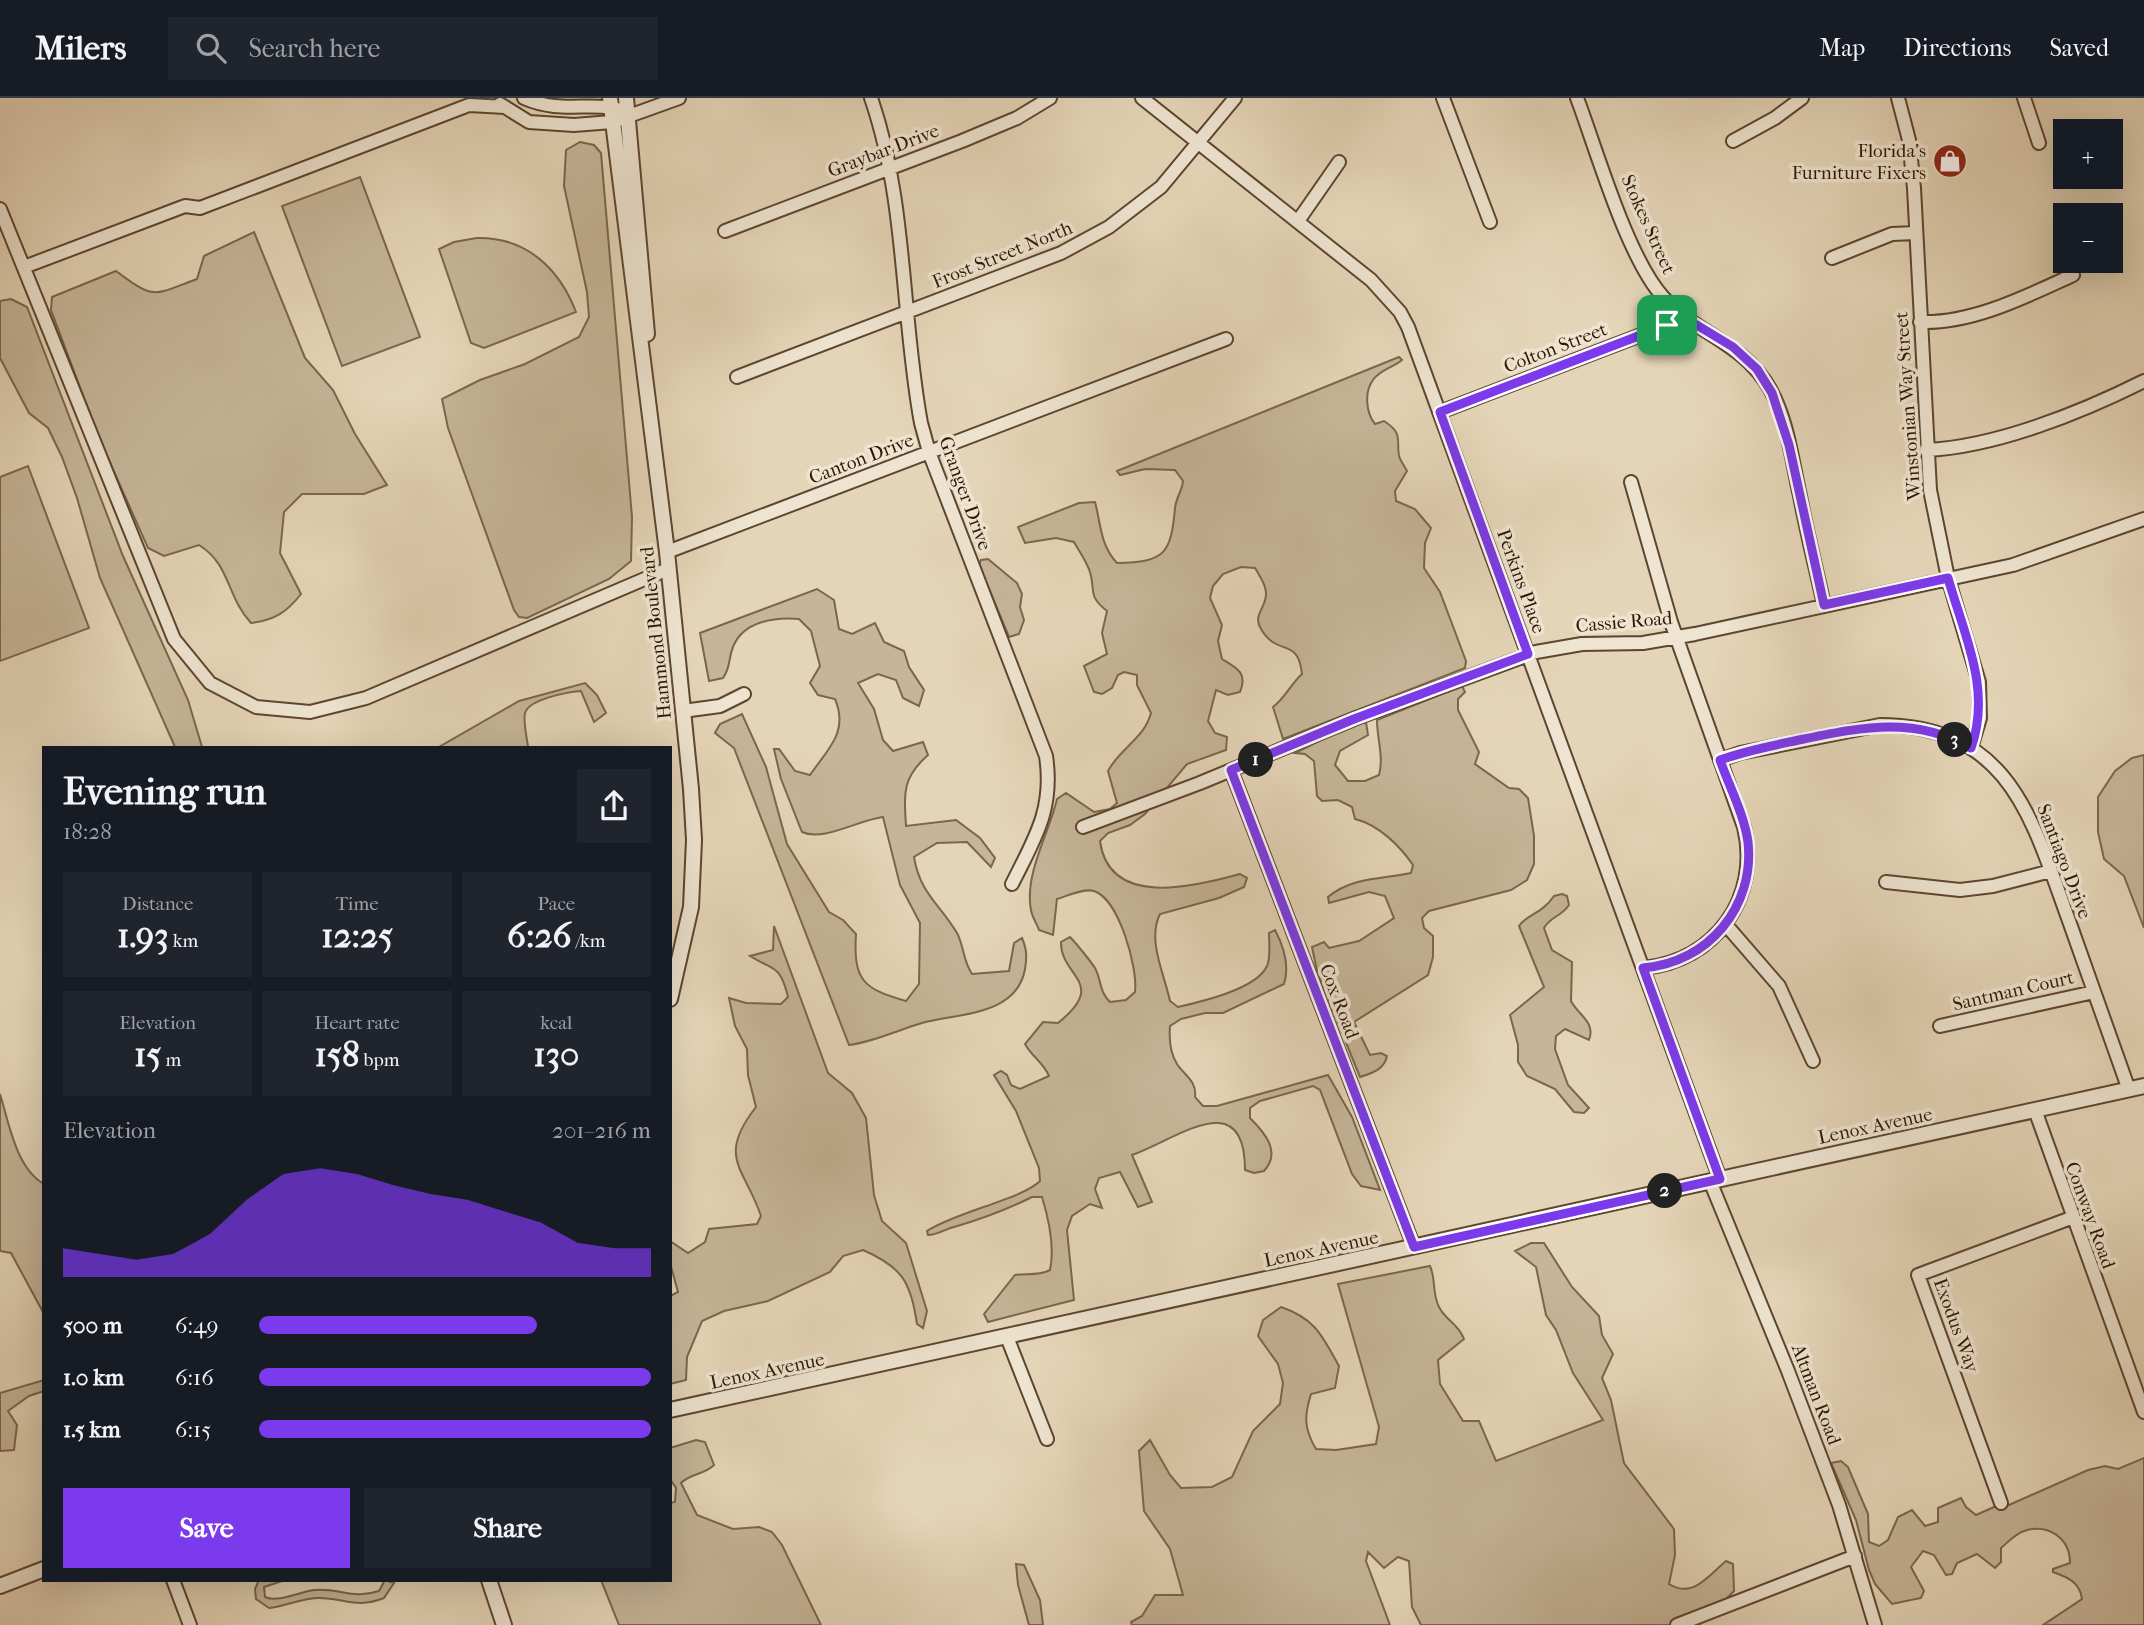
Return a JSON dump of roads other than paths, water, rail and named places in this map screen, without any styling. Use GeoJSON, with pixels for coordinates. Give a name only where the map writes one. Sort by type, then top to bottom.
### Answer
{"type":"FeatureCollection","features":[{"type":"Feature","properties":{"kind":"street"},"geometry":{"type":"LineString","coordinates":[[492,98],[529,122],[575,125],[612,122],[628,113],[679,98]]}},
{"type":"Feature","properties":{"kind":"street"},"geometry":{"type":"LineString","coordinates":[[524,98],[542,106],[566,108],[610,101],[628,113]]}},
{"type":"Feature","properties":{"kind":"street","name":"Hammond Boulevard"},"geometry":{"type":"LineString","coordinates":[[626,98],[643,270],[646,388]]}},
{"type":"Feature","properties":{"kind":"street","name":"Granger Drive"},"geometry":{"type":"LineString","coordinates":[[871,98],[886,140],[916,397],[929,452],[1046,756],[1049,791],[1046,810],[1012,884]]}},
{"type":"Feature","properties":{"kind":"street","name":"Graybar Drive"},"geometry":{"type":"LineString","coordinates":[[725,231],[1017,118],[1050,98]]}},
{"type":"Feature","properties":{"kind":"street","name":"Perkins Place"},"geometry":{"type":"LineString","coordinates":[[1142,98],[1379,287],[1400,312],[1440,412],[1643,968],[1715,1180]]}},
{"type":"Feature","properties":{"kind":"street","name":"Frost Street North"},"geometry":{"type":"LineString","coordinates":[[737,377],[1061,253],[1088,240],[1161,187],[1236,98]]}},
{"type":"Feature","properties":{"kind":"street"},"geometry":{"type":"LineString","coordinates":[[1443,98],[1490,222]]}},
{"type":"Feature","properties":{"kind":"street","name":"Stokes Street"},"geometry":{"type":"LineString","coordinates":[[1577,98],[1641,264],[1661,296],[1682,316],[1733,347],[1757,369],[1772,393],[1789,445],[1824,605]]}},
{"type":"Feature","properties":{"kind":"street"},"geometry":{"type":"LineString","coordinates":[[1733,141],[1775,118],[1802,98]]}},
{"type":"Feature","properties":{"kind":"street","name":"Winstonian Way Street"},"geometry":{"type":"LineString","coordinates":[[1898,98],[1909,140],[1930,490],[1948,578],[1979,682],[1980,718],[1971,748]]}},
{"type":"Feature","properties":{"kind":"street"},"geometry":{"type":"LineString","coordinates":[[2024,98],[2039,144]]}},
{"type":"Feature","properties":{"kind":"street","name":"Hammond Boulevard"},"geometry":{"type":"LineString","coordinates":[[610,101],[667,552],[691,789],[694,871],[687,932],[672,991]]}},
{"type":"Feature","properties":{"kind":"street"},"geometry":{"type":"LineString","coordinates":[[23,267],[185,206],[200,208],[471,102],[505,107]]}},
{"type":"Feature","properties":{"kind":"street"},"geometry":{"type":"LineString","coordinates":[[1298,221],[1339,162]]}},
{"type":"Feature","properties":{"kind":"street"},"geometry":{"type":"LineString","coordinates":[[0,208],[174,639],[211,683],[256,707],[310,712],[366,698],[668,569]]}},
{"type":"Feature","properties":{"kind":"street"},"geometry":{"type":"LineString","coordinates":[[1832,258],[1892,234],[1915,233]]}},
{"type":"Feature","properties":{"kind":"street"},"geometry":{"type":"LineString","coordinates":[[1920,322],[1941,322],[1986,310],[2073,275]]}},
{"type":"Feature","properties":{"kind":"street","name":"Colton Street"},"geometry":{"type":"LineString","coordinates":[[1440,412],[1667,325],[1682,316]]}},
{"type":"Feature","properties":{"kind":"street","name":"Canton Drive"},"geometry":{"type":"LineString","coordinates":[[667,552],[1226,339]]}},
{"type":"Feature","properties":{"kind":"street"},"geometry":{"type":"LineString","coordinates":[[1926,450],[1966,445],[2027,429],[2144,381]]}},
{"type":"Feature","properties":{"kind":"street"},"geometry":{"type":"LineString","coordinates":[[1631,482],[1676,637],[1744,827],[1749,859],[1743,891],[1727,926],[1687,957],[1643,968]]}},
{"type":"Feature","properties":{"kind":"street","name":"Cassie Road"},"geometry":{"type":"LineString","coordinates":[[1083,827],[1354,719],[1528,654],[1561,646],[1623,644],[1676,637],[1948,578],[2044,556],[2144,519]]}},
{"type":"Feature","properties":{"kind":"street"},"geometry":{"type":"LineString","coordinates":[[683,711],[720,706],[744,694]]}},
{"type":"Feature","properties":{"kind":"street","name":"Santiago Drive"},"geometry":{"type":"LineString","coordinates":[[1720,760],[1880,725],[1915,727],[1951,738],[1971,748],[2003,777],[2026,808],[2129,1090]]}},
{"type":"Feature","properties":{"kind":"street","name":"Cox Road"},"geometry":{"type":"LineString","coordinates":[[1231,770],[1414,1247]]}},
{"type":"Feature","properties":{"kind":"street"},"geometry":{"type":"LineString","coordinates":[[1886,882],[1960,890],[1993,886],[2050,871]]}},
{"type":"Feature","properties":{"kind":"street"},"geometry":{"type":"LineString","coordinates":[[1727,926],[1780,986],[1813,1060]]}},
{"type":"Feature","properties":{"kind":"street","name":"Santman Court"},"geometry":{"type":"LineString","coordinates":[[1940,1026],[2094,992]]}},
{"type":"Feature","properties":{"kind":"street","name":"Lenox Avenue"},"geometry":{"type":"LineString","coordinates":[[672,1410],[2144,1086]]}},
{"type":"Feature","properties":{"kind":"street","name":"Conway Road"},"geometry":{"type":"LineString","coordinates":[[2035,1110],[2071,1218],[2144,1412]]}},
{"type":"Feature","properties":{"kind":"street","name":"Altman Road"},"geometry":{"type":"LineString","coordinates":[[1715,1180],[1855,1556],[1875,1625]]}},
{"type":"Feature","properties":{"kind":"street","name":"Exodus Way"},"geometry":{"type":"LineString","coordinates":[[2001,1503],[1918,1275],[2071,1218]]}},
{"type":"Feature","properties":{"kind":"street"},"geometry":{"type":"LineString","coordinates":[[1007,1337],[1046,1439]]}},
{"type":"Feature","properties":{"kind":"street"},"geometry":{"type":"LineString","coordinates":[[1676,1625],[1855,1556]]}},
{"type":"Feature","properties":{"kind":"street"},"geometry":{"type":"LineString","coordinates":[[0,1586],[42,1570]]}},
{"type":"Feature","properties":{"kind":"street"},"geometry":{"type":"LineString","coordinates":[[174,1582],[190,1625]]}},
{"type":"Feature","properties":{"kind":"street"},"geometry":{"type":"LineString","coordinates":[[490,1582],[504,1625]]}},
{"type":"Feature","properties":{"kind":"place","name":"Florida's Furniture Fixers"},"geometry":{"type":"Point","coordinates":[1950,161]}}]}
